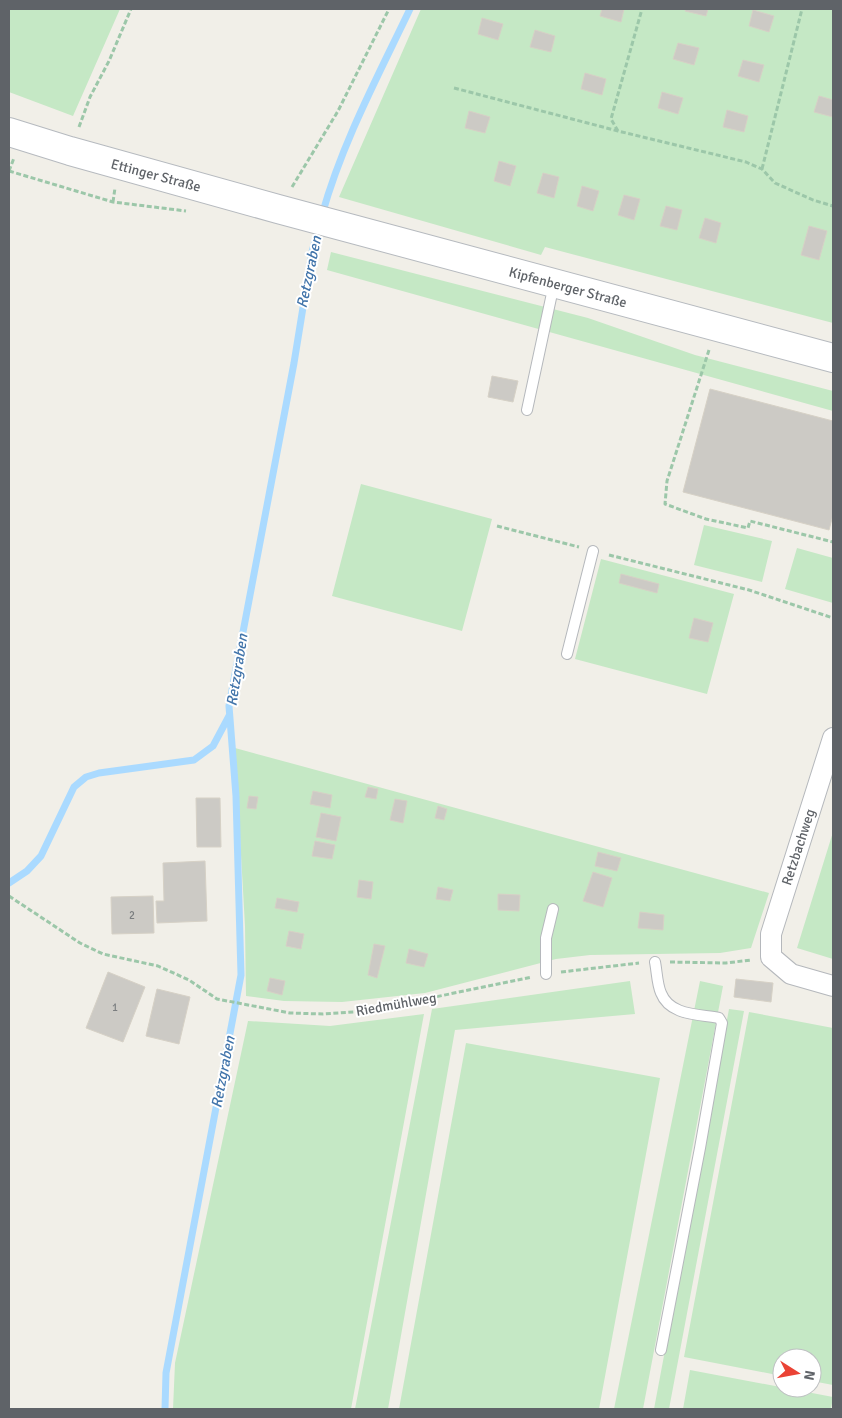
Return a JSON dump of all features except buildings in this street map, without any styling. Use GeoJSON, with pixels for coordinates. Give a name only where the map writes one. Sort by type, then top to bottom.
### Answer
{"type":"FeatureCollection","features":[{"type":"Feature","properties":{"kind":"street","name":"Ettinger Straße"},"geometry":{"type":"LineString","coordinates":[[9,132],[70,151],[291,212]]}},
{"type":"Feature","properties":{"kind":"street","name":"Kipfenberger Straße"},"geometry":{"type":"LineString","coordinates":[[291,212],[833,358]]}},
{"type":"Feature","properties":{"kind":"street","name":"Retzbachweg"},"geometry":{"type":"LineString","coordinates":[[833,738],[771,934],[771,958],[791,974],[833,986]]}},
{"type":"Feature","properties":{"kind":"lane"},"geometry":{"type":"LineString","coordinates":[[527,410],[554,283]]}},
{"type":"Feature","properties":{"kind":"lane"},"geometry":{"type":"LineString","coordinates":[[566,654],[593,550]]}},
{"type":"Feature","properties":{"kind":"lane"},"geometry":{"type":"LineString","coordinates":[[546,974],[546,938],[553,910]]}},
{"type":"Feature","properties":{"kind":"lane"},"geometry":{"type":"LineString","coordinates":[[655,962],[661,994],[671,1008],[719,1018],[722,1023],[661,1350]]}},
{"type":"Feature","properties":{"kind":"path"},"geometry":{"type":"LineString","coordinates":[[70,151],[90,97],[109,61],[131,9]]}},
{"type":"Feature","properties":{"kind":"path"},"geometry":{"type":"LineString","coordinates":[[291,212],[338,111],[389,9]]}},
{"type":"Feature","properties":{"kind":"path"},"geometry":{"type":"LineString","coordinates":[[618,131],[611,119],[642,9]]}},
{"type":"Feature","properties":{"kind":"path"},"geometry":{"type":"LineString","coordinates":[[762,169],[802,9]]}},
{"type":"Feature","properties":{"kind":"path"},"geometry":{"type":"LineString","coordinates":[[454,88],[746,162],[762,169],[775,183],[813,200],[833,206]]}},
{"type":"Feature","properties":{"kind":"path"},"geometry":{"type":"LineString","coordinates":[[9,171],[113,202],[192,212]]}},
{"type":"Feature","properties":{"kind":"path"},"geometry":{"type":"LineString","coordinates":[[710,350],[667,481],[665,504],[706,519],[748,528],[750,521],[833,542]]}},
{"type":"Feature","properties":{"kind":"path"},"geometry":{"type":"LineString","coordinates":[[677,572],[749,590],[833,618]]}},
{"type":"Feature","properties":{"kind":"path","name":"Riedmühlweg"},"geometry":{"type":"LineString","coordinates":[[9,896],[80,943],[104,954],[158,966],[189,980],[217,999],[290,1013],[324,1014],[367,1010],[546,974]]}},
{"type":"Feature","properties":{"kind":"green space"},"geometry":{"type":"Polygon","coordinates":[[[9,9],[120,9],[73,116],[9,92],[9,9]]]}},
{"type":"Feature","properties":{"kind":"green space"},"geometry":{"type":"Polygon","coordinates":[[[421,9],[833,9],[833,323],[545,247],[541,255],[339,197],[421,9]]]}},
{"type":"Feature","properties":{"kind":"green space"},"geometry":{"type":"Polygon","coordinates":[[[331,252],[588,318],[695,355],[833,391],[833,411],[327,270],[331,252]]]}},
{"type":"Feature","properties":{"kind":"green space"},"geometry":{"type":"Polygon","coordinates":[[[361,484],[492,519],[462,631],[332,596],[361,484]]]}},
{"type":"Feature","properties":{"kind":"green space"},"geometry":{"type":"Polygon","coordinates":[[[704,525],[772,541],[762,582],[694,565],[704,525]]]}},
{"type":"Feature","properties":{"kind":"green space"},"geometry":{"type":"Polygon","coordinates":[[[797,548],[833,558],[833,603],[785,589],[797,548]]]}},
{"type":"Feature","properties":{"kind":"green space"},"geometry":{"type":"Polygon","coordinates":[[[601,559],[734,594],[707,694],[575,659],[601,559]]]}},
{"type":"Feature","properties":{"kind":"green space"},"geometry":{"type":"Polygon","coordinates":[[[235,748],[769,893],[751,948],[720,953],[590,955],[556,959],[425,993],[342,1002],[284,1001],[246,996],[245,926],[235,748]]]}},
{"type":"Feature","properties":{"kind":"green space"},"geometry":{"type":"Polygon","coordinates":[[[833,832],[833,959],[797,948],[833,832]]]}},
{"type":"Feature","properties":{"kind":"green space"},"geometry":{"type":"Polygon","coordinates":[[[630,981],[635,1014],[455,1030],[388,1409],[355,1409],[432,1009],[630,981]]]}},
{"type":"Feature","properties":{"kind":"green space"},"geometry":{"type":"Polygon","coordinates":[[[700,981],[723,986],[643,1409],[614,1409],[700,981]]]}},
{"type":"Feature","properties":{"kind":"green space"},"geometry":{"type":"Polygon","coordinates":[[[729,1009],[744,1011],[669,1409],[654,1409],[729,1009]]]}},
{"type":"Feature","properties":{"kind":"green space"},"geometry":{"type":"Polygon","coordinates":[[[749,1012],[833,1028],[833,1385],[822,1383],[822,1348],[772,1348],[772,1374],[684,1357],[749,1012]]]}},
{"type":"Feature","properties":{"kind":"green space"},"geometry":{"type":"Polygon","coordinates":[[[424,1014],[351,1409],[173,1409],[175,1363],[248,1021],[330,1026],[424,1014]]]}},
{"type":"Feature","properties":{"kind":"green space"},"geometry":{"type":"Polygon","coordinates":[[[466,1043],[660,1078],[599,1409],[399,1409],[466,1043]]]}},
{"type":"Feature","properties":{"kind":"green space"},"geometry":{"type":"Polygon","coordinates":[[[690,1370],[772,1385],[772,1398],[822,1398],[822,1395],[833,1397],[831,1409],[683,1409],[690,1370]]]}},
{"type":"Feature","properties":{"kind":"waterway","name":"Retzgraben"},"geometry":{"type":"LineString","coordinates":[[322,215],[350,136],[410,9]]}},
{"type":"Feature","properties":{"kind":"waterway","name":"Retzgraben"},"geometry":{"type":"LineString","coordinates":[[165,1409],[166,1373],[241,975],[236,796],[229,706],[294,363],[312,252],[319,226]]}},
{"type":"Feature","properties":{"kind":"waterway"},"geometry":{"type":"LineString","coordinates":[[9,883],[27,871],[41,856],[74,787],[86,777],[99,773],[194,760],[213,746],[229,716]]}}]}
